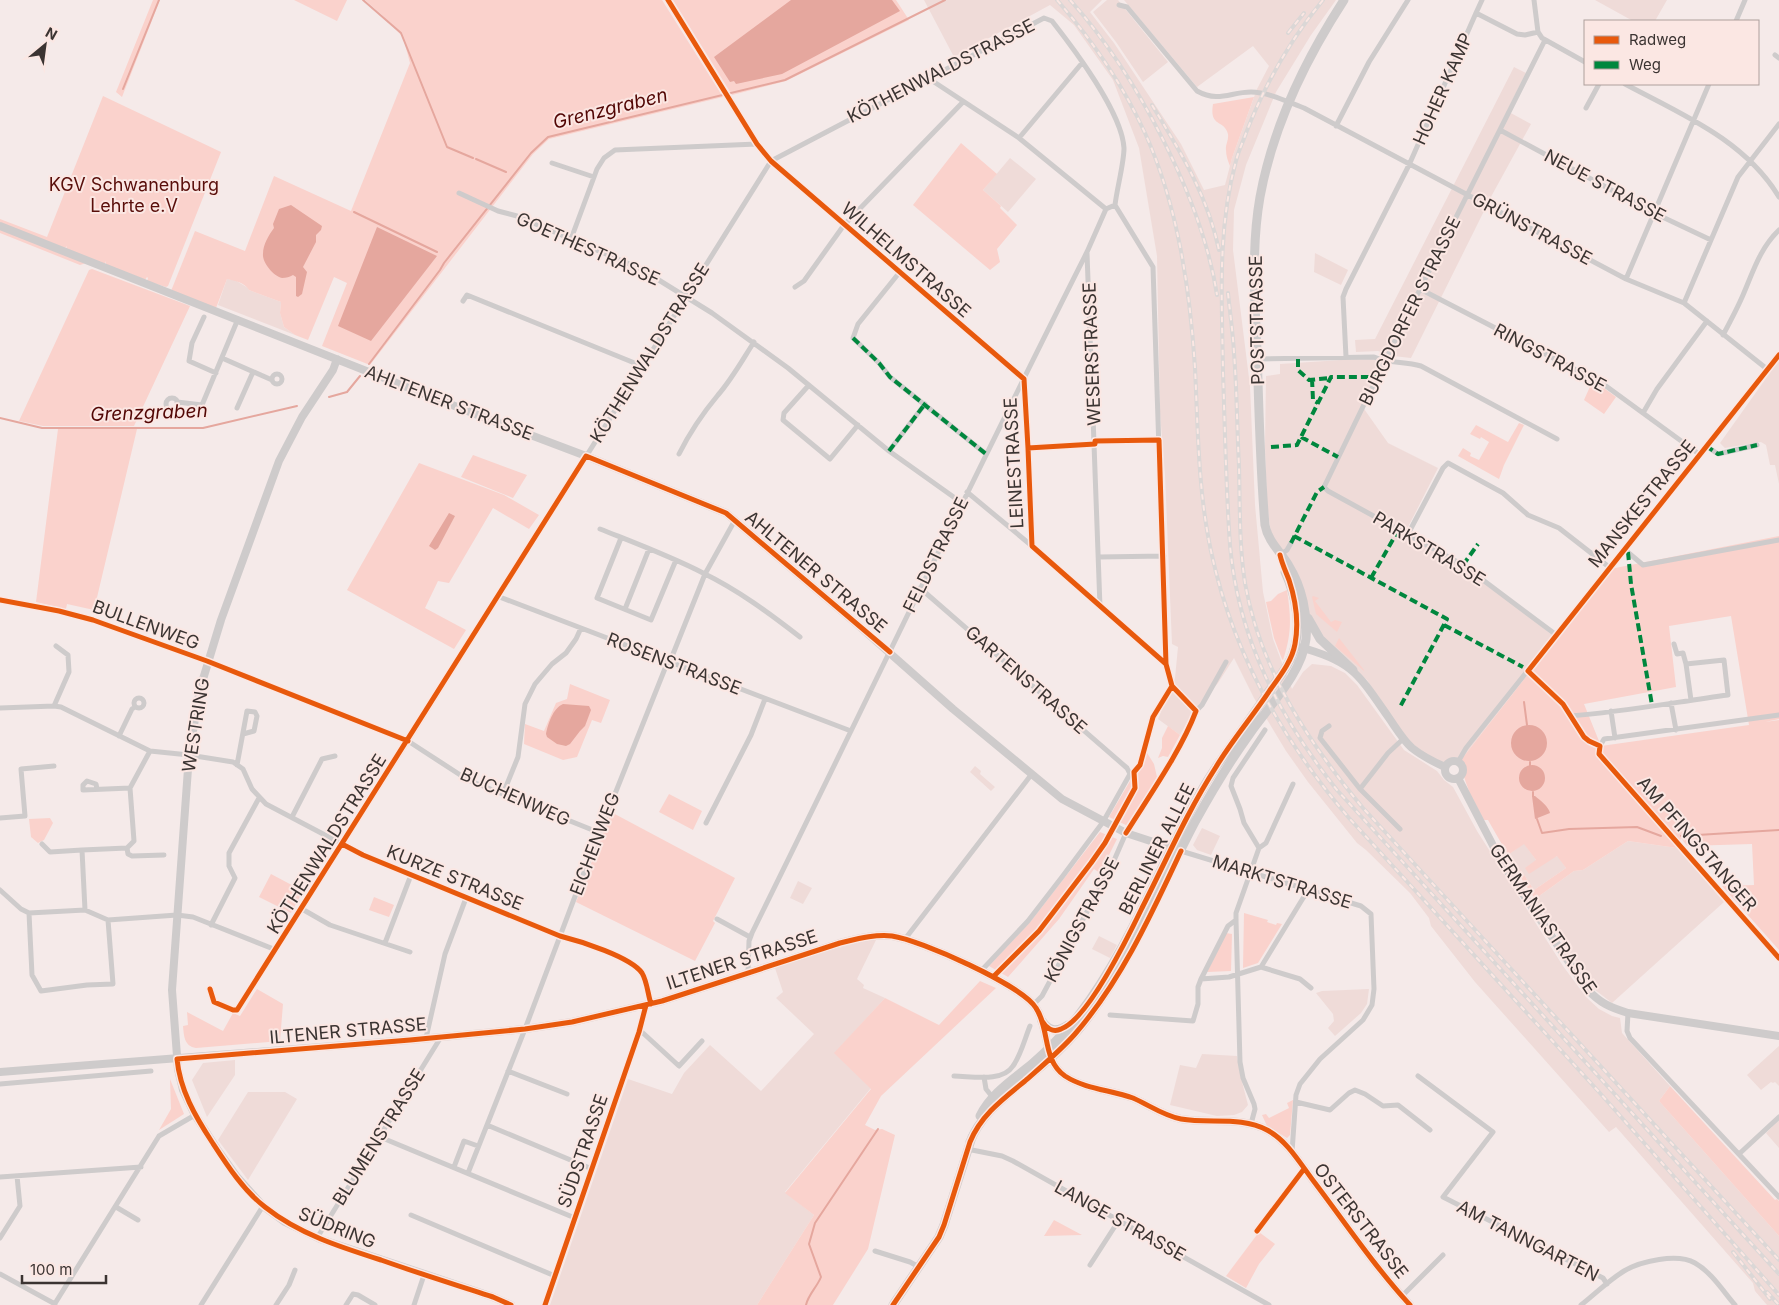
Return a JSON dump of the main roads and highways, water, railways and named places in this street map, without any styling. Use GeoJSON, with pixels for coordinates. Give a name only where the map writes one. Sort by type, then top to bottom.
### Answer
{"type":"FeatureCollection","features":[{"type":"Feature","properties":{"kind":"main road","name":"POSTSTRASSE"},"geometry":{"type":"LineString","coordinates":[[1300,648],[1306,630],[1305,611],[1289,566],[1270,541],[1265,525],[1254,279],[1255,247],[1258,211],[1268,163],[1288,102],[1310,58],[1344,0]]}},
{"type":"Feature","properties":{"kind":"main road","name":"BERLINER ALLEE"},"geometry":{"type":"LineString","coordinates":[[1049,1054],[1100,984],[1224,770],[1294,672],[1300,648],[1296,613],[1291,588],[1280,556]]}},
{"type":"Feature","properties":{"kind":"main road"},"geometry":{"type":"LineString","coordinates":[[1305,611],[1320,639],[1353,670]]}},
{"type":"Feature","properties":{"kind":"main road","name":"BERLINER ALLEE"},"geometry":{"type":"LineString","coordinates":[[1049,1054],[1074,1034],[1110,987],[1142,930],[1176,850]]}},
{"type":"Feature","properties":{"kind":"main road"},"geometry":{"type":"LineString","coordinates":[[1042,1021],[1050,1030],[1057,1030],[1063,1029],[1076,1018]]}},
{"type":"Feature","properties":{"kind":"main road"},"geometry":{"type":"LineString","coordinates":[[893,1305],[932,1249],[944,1225],[982,1112],[1049,1054]]}},
{"type":"Feature","properties":{"kind":"waterway"},"geometry":{"type":"LineString","coordinates":[[123,89],[159,0]]}},
{"type":"Feature","properties":{"kind":"waterway"},"geometry":{"type":"LineString","coordinates":[[363,0],[401,33],[447,147],[473,158]]}},
{"type":"Feature","properties":{"kind":"waterway","name":"Grenzgraben"},"geometry":{"type":"LineString","coordinates":[[369,364],[444,263],[531,153],[548,137],[785,80],[945,0]]}},
{"type":"Feature","properties":{"kind":"waterway"},"geometry":{"type":"LineString","coordinates":[[476,159],[506,172]]}},
{"type":"Feature","properties":{"kind":"waterway"},"geometry":{"type":"LineString","coordinates":[[354,212],[437,252]]}},
{"type":"Feature","properties":{"kind":"waterway","name":"Grenzgraben"},"geometry":{"type":"LineString","coordinates":[[329,397],[347,392],[360,376]]}},
{"type":"Feature","properties":{"kind":"waterway","name":"Grenzgraben"},"geometry":{"type":"LineString","coordinates":[[0,418],[42,428],[203,428],[297,406]]}},
{"type":"Feature","properties":{"kind":"waterway"},"geometry":{"type":"LineString","coordinates":[[1524,702],[1527,725]]}},
{"type":"Feature","properties":{"kind":"waterway"},"geometry":{"type":"LineString","coordinates":[[1537,819],[1542,833],[1569,829],[1637,827],[1661,836]]}},
{"type":"Feature","properties":{"kind":"waterway"},"geometry":{"type":"LineString","coordinates":[[1681,836],[1779,830]]}},
{"type":"Feature","properties":{"kind":"waterway"},"geometry":{"type":"LineString","coordinates":[[806,1305],[821,1277],[809,1244],[815,1223],[878,1129]]}},
{"type":"Feature","properties":{"kind":"railway"},"geometry":{"type":"LineString","coordinates":[[1057,0],[1117,80],[1145,133],[1166,190],[1174,219],[1190,309],[1201,483],[1211,551],[1220,588],[1232,624],[1246,659],[1281,726],[1302,757],[1349,818],[1599,1092],[1779,1295]]}},
{"type":"Feature","properties":{"kind":"railway"},"geometry":{"type":"LineString","coordinates":[[1070,0],[1094,29],[1118,63],[1141,99],[1162,138],[1197,218],[1209,257],[1217,295]]}},
{"type":"Feature","properties":{"kind":"railway"},"geometry":{"type":"LineString","coordinates":[[1323,0],[1289,47],[1261,97],[1237,158],[1230,187],[1223,240],[1223,372],[1230,545],[1242,613],[1252,645],[1280,706],[1297,735],[1337,790],[1779,1274]]}},
{"type":"Feature","properties":{"kind":"railway"},"geometry":{"type":"LineString","coordinates":[[1288,33],[1304,13]]}},
{"type":"Feature","properties":{"kind":"railway"},"geometry":{"type":"LineString","coordinates":[[1152,105],[1192,174],[1208,210],[1219,250]]}},
{"type":"Feature","properties":{"kind":"railway"},"geometry":{"type":"LineString","coordinates":[[1228,293],[1235,367],[1241,540],[1245,583],[1252,615],[1262,645],[1274,675],[1289,703],[1323,757],[1363,808],[1779,1260]]}},
{"type":"Feature","properties":{"kind":"railway"},"geometry":{"type":"LineString","coordinates":[[1733,1252],[1770,1299]]}},
{"type":"Feature","properties":{"kind":"railway"},"geometry":{"type":"LineString","coordinates":[[1767,1292],[1779,1305]]}},
{"type":"Feature","properties":{"kind":"park label","name":"KGV Schwanenburg Lehrte e.V"},"geometry":{"type":"Point","coordinates":[134,195]}}]}
